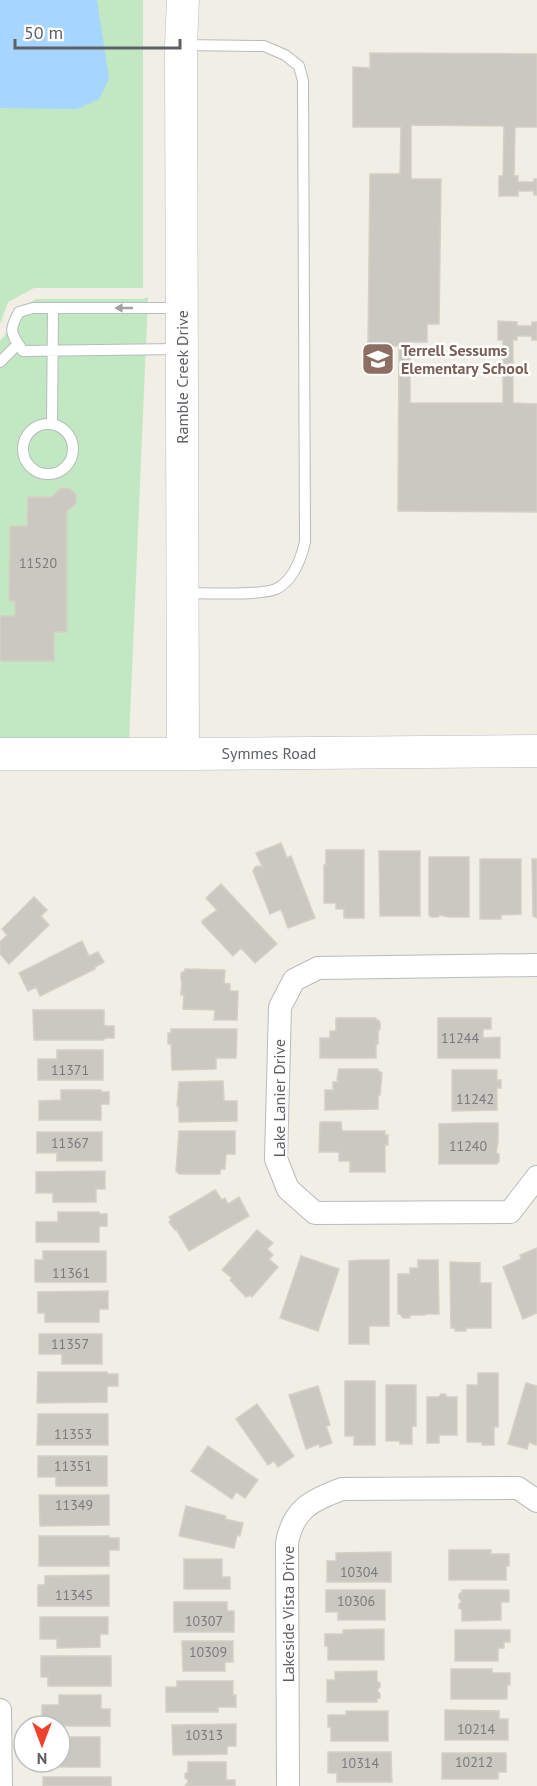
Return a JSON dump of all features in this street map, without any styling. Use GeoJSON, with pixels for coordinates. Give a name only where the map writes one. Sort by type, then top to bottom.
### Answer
{"type":"FeatureCollection","features":[{"type":"Feature","properties":{"kind":"street","name":"Ramble Creek Drive"},"geometry":{"type":"LineString","coordinates":[[183,0],[181,45],[183,754]]}},
{"type":"Feature","properties":{"kind":"street","name":"Symmes Road"},"geometry":{"type":"LineString","coordinates":[[0,754],[537,751]]}},
{"type":"Feature","properties":{"kind":"street","name":"Lake Lanier Drive"},"geometry":{"type":"LineString","coordinates":[[537,965],[318,968],[294,980],[280,1007],[276,1158],[288,1189],[315,1213],[510,1212],[537,1177]]}},
{"type":"Feature","properties":{"kind":"street","name":"Lakeside Vista Drive"},"geometry":{"type":"LineString","coordinates":[[288,1786],[287,1543],[290,1527],[302,1510],[320,1497],[342,1489],[518,1488],[537,1500]]}},
{"type":"Feature","properties":{"kind":"street"},"geometry":{"type":"LineString","coordinates":[[0,1710],[1,1786]]}},
{"type":"Feature","properties":{"kind":"lane"},"geometry":{"type":"LineString","coordinates":[[181,45],[264,46],[285,55],[298,66],[303,81],[305,542],[301,559],[291,575],[276,589],[253,592],[182,593]]}},
{"type":"Feature","properties":{"kind":"lane"},"geometry":{"type":"LineString","coordinates":[[182,308],[33,308],[19,312],[11,325],[13,337],[23,351],[182,348]]}},
{"type":"Feature","properties":{"kind":"lane"},"geometry":{"type":"LineString","coordinates":[[52,423],[53,308]]}},
{"type":"Feature","properties":{"kind":"lane"},"geometry":{"type":"LineString","coordinates":[[0,362],[18,344]]}},
{"type":"Feature","properties":{"kind":"lane"},"geometry":{"type":"LineString","coordinates":[[52,423],[63,428],[69,435],[74,451],[67,466],[52,474],[43,474],[35,471],[24,458],[23,442],[32,428],[39,424],[52,423]]}},
{"type":"Feature","properties":{"kind":"green space"},"geometry":{"type":"Polygon","coordinates":[[[0,0],[143,0],[143,288],[34,288],[8,302],[0,324],[0,0]]]}},
{"type":"Feature","properties":{"kind":"green space"},"geometry":{"type":"Polygon","coordinates":[[[148,297],[129,741],[0,741],[0,341],[16,311],[36,299],[143,299],[148,297]]]}},
{"type":"Feature","properties":{"kind":"water"},"geometry":{"type":"Polygon","coordinates":[[[0,0],[97,0],[109,79],[99,99],[77,109],[0,108],[0,0]]]}},
{"type":"Feature","properties":{"kind":"building"},"geometry":{"type":"Polygon","coordinates":[[[370,53],[537,54],[537,127],[515,127],[514,176],[518,176],[518,182],[534,182],[534,179],[537,179],[537,195],[534,195],[534,191],[518,191],[518,196],[499,196],[499,176],[503,176],[504,126],[411,125],[411,179],[441,179],[439,324],[427,324],[427,342],[410,342],[410,403],[503,403],[503,340],[498,340],[498,321],[517,322],[517,326],[532,326],[532,322],[537,322],[537,340],[532,340],[532,336],[517,336],[517,340],[513,340],[513,403],[537,404],[537,512],[398,511],[399,346],[368,346],[370,174],[400,174],[401,127],[353,127],[353,67],[370,68],[370,53]]]}},
{"type":"Feature","properties":{"kind":"building"},"geometry":{"type":"Polygon","coordinates":[[[61,488],[70,489],[76,494],[76,504],[67,511],[67,632],[54,632],[54,661],[0,661],[0,616],[15,616],[15,601],[9,601],[10,526],[27,526],[28,497],[52,497],[61,488]]]}},
{"type":"Feature","properties":{"kind":"building"},"geometry":{"type":"Polygon","coordinates":[[[281,843],[287,858],[291,856],[315,918],[288,928],[281,909],[270,914],[253,871],[255,867],[263,868],[256,853],[281,843]]]}},
{"type":"Feature","properties":{"kind":"building"},"geometry":{"type":"Polygon","coordinates":[[[326,850],[364,850],[364,918],[344,918],[344,909],[336,909],[336,903],[324,903],[326,850]]]}},
{"type":"Feature","properties":{"kind":"building"},"geometry":{"type":"Polygon","coordinates":[[[379,851],[420,851],[420,916],[380,916],[379,851]]]}},
{"type":"Feature","properties":{"kind":"building"},"geometry":{"type":"Polygon","coordinates":[[[429,857],[469,857],[469,917],[440,915],[431,917],[429,915],[429,857]]]}},
{"type":"Feature","properties":{"kind":"building"},"geometry":{"type":"Polygon","coordinates":[[[480,859],[521,859],[521,914],[501,915],[501,919],[480,919],[480,859]]]}},
{"type":"Feature","properties":{"kind":"building"},"geometry":{"type":"Polygon","coordinates":[[[532,859],[537,859],[537,918],[533,916],[532,859]]]}},
{"type":"Feature","properties":{"kind":"building"},"geometry":{"type":"Polygon","coordinates":[[[221,884],[277,944],[255,963],[241,948],[233,956],[202,923],[217,910],[206,898],[221,884]]]}},
{"type":"Feature","properties":{"kind":"building"},"geometry":{"type":"Polygon","coordinates":[[[34,897],[47,910],[41,916],[49,925],[9,964],[0,954],[0,942],[7,935],[2,929],[34,897]]]}},
{"type":"Feature","properties":{"kind":"building"},"geometry":{"type":"Polygon","coordinates":[[[82,941],[89,956],[98,952],[104,962],[95,969],[40,996],[36,987],[28,991],[19,973],[82,941]]]}},
{"type":"Feature","properties":{"kind":"building"},"geometry":{"type":"Polygon","coordinates":[[[185,969],[225,970],[224,983],[230,984],[230,991],[238,991],[237,1020],[214,1020],[215,1010],[183,1009],[181,973],[185,969]]]}},
{"type":"Feature","properties":{"kind":"building"},"geometry":{"type":"Polygon","coordinates":[[[33,1010],[104,1010],[104,1026],[114,1026],[114,1038],[34,1040],[33,1010]]]}},
{"type":"Feature","properties":{"kind":"building"},"geometry":{"type":"Polygon","coordinates":[[[336,1018],[376,1018],[380,1022],[376,1058],[320,1058],[320,1038],[330,1038],[330,1031],[336,1031],[336,1018]]]}},
{"type":"Feature","properties":{"kind":"building"},"geometry":{"type":"Polygon","coordinates":[[[438,1018],[491,1018],[491,1029],[483,1029],[483,1038],[500,1037],[500,1058],[438,1058],[438,1018]]]}},
{"type":"Feature","properties":{"kind":"building"},"geometry":{"type":"Polygon","coordinates":[[[171,1029],[237,1029],[236,1058],[216,1058],[216,1069],[172,1070],[171,1044],[168,1044],[168,1033],[171,1033],[171,1029]]]}},
{"type":"Feature","properties":{"kind":"building"},"geometry":{"type":"Polygon","coordinates":[[[57,1050],[103,1050],[103,1080],[38,1080],[38,1059],[57,1059],[57,1050]]]}},
{"type":"Feature","properties":{"kind":"building"},"geometry":{"type":"Polygon","coordinates":[[[339,1069],[378,1069],[382,1073],[378,1109],[325,1110],[325,1090],[333,1090],[333,1082],[339,1082],[337,1079],[339,1069]]]}},
{"type":"Feature","properties":{"kind":"building"},"geometry":{"type":"Polygon","coordinates":[[[452,1070],[497,1070],[497,1080],[501,1080],[501,1088],[497,1088],[497,1110],[452,1111],[452,1070]]]}},
{"type":"Feature","properties":{"kind":"building"},"geometry":{"type":"Polygon","coordinates":[[[223,1081],[224,1101],[237,1101],[237,1121],[179,1122],[179,1106],[177,1106],[179,1082],[223,1081]]]}},
{"type":"Feature","properties":{"kind":"building"},"geometry":{"type":"Polygon","coordinates":[[[61,1090],[109,1092],[109,1104],[101,1104],[101,1120],[39,1120],[39,1101],[61,1100],[61,1090]]]}},
{"type":"Feature","properties":{"kind":"building"},"geometry":{"type":"Polygon","coordinates":[[[320,1122],[341,1122],[342,1131],[385,1131],[385,1135],[388,1135],[388,1145],[385,1145],[385,1172],[350,1172],[350,1161],[339,1161],[339,1152],[319,1152],[320,1122]]]}},
{"type":"Feature","properties":{"kind":"building"},"geometry":{"type":"Polygon","coordinates":[[[498,1123],[496,1153],[499,1154],[499,1161],[497,1164],[439,1164],[439,1124],[498,1123]]]}},
{"type":"Feature","properties":{"kind":"building"},"geometry":{"type":"Polygon","coordinates":[[[179,1131],[235,1131],[235,1154],[226,1154],[225,1169],[220,1169],[220,1174],[179,1174],[176,1171],[179,1131]]]}},
{"type":"Feature","properties":{"kind":"building"},"geometry":{"type":"Polygon","coordinates":[[[37,1132],[102,1132],[102,1161],[57,1161],[57,1153],[37,1153],[37,1132]]]}},
{"type":"Feature","properties":{"kind":"building"},"geometry":{"type":"Polygon","coordinates":[[[105,1171],[105,1189],[96,1189],[96,1202],[53,1202],[53,1193],[36,1193],[36,1172],[105,1171]]]}},
{"type":"Feature","properties":{"kind":"building"},"geometry":{"type":"Polygon","coordinates":[[[215,1190],[222,1200],[225,1198],[228,1204],[239,1197],[249,1216],[189,1251],[169,1222],[171,1220],[169,1217],[215,1190]]]}},
{"type":"Feature","properties":{"kind":"building"},"geometry":{"type":"Polygon","coordinates":[[[58,1212],[107,1214],[107,1226],[99,1226],[99,1242],[36,1242],[36,1222],[58,1222],[58,1212]]]}},
{"type":"Feature","properties":{"kind":"building"},"geometry":{"type":"Polygon","coordinates":[[[257,1230],[273,1243],[267,1249],[273,1255],[269,1259],[278,1267],[252,1297],[251,1295],[246,1297],[230,1280],[232,1278],[222,1270],[257,1230]]]}},
{"type":"Feature","properties":{"kind":"building"},"geometry":{"type":"Polygon","coordinates":[[[537,1248],[537,1313],[523,1319],[503,1267],[521,1259],[520,1255],[537,1248]]]}},
{"type":"Feature","properties":{"kind":"building"},"geometry":{"type":"Polygon","coordinates":[[[43,1251],[106,1251],[106,1282],[35,1282],[35,1260],[43,1260],[43,1251]]]}},
{"type":"Feature","properties":{"kind":"building"},"geometry":{"type":"Polygon","coordinates":[[[301,1256],[339,1269],[318,1331],[280,1318],[301,1256]]]}},
{"type":"Feature","properties":{"kind":"building"},"geometry":{"type":"Polygon","coordinates":[[[389,1260],[389,1326],[369,1326],[369,1344],[349,1344],[349,1261],[389,1260]]]}},
{"type":"Feature","properties":{"kind":"building"},"geometry":{"type":"Polygon","coordinates":[[[418,1260],[438,1260],[439,1314],[411,1315],[409,1318],[403,1318],[398,1314],[398,1274],[410,1274],[410,1268],[418,1268],[418,1260]]]}},
{"type":"Feature","properties":{"kind":"building"},"geometry":{"type":"Polygon","coordinates":[[[450,1262],[480,1263],[480,1283],[491,1283],[491,1328],[466,1328],[466,1331],[455,1331],[455,1328],[451,1328],[450,1262]]]}},
{"type":"Feature","properties":{"kind":"building"},"geometry":{"type":"Polygon","coordinates":[[[108,1291],[108,1309],[99,1309],[99,1322],[45,1322],[45,1313],[38,1313],[38,1292],[108,1291]]]}},
{"type":"Feature","properties":{"kind":"building"},"geometry":{"type":"Polygon","coordinates":[[[39,1334],[102,1334],[102,1364],[62,1364],[62,1354],[39,1354],[39,1334]]]}},
{"type":"Feature","properties":{"kind":"building"},"geometry":{"type":"Polygon","coordinates":[[[38,1372],[107,1372],[107,1374],[118,1374],[118,1386],[107,1386],[107,1402],[37,1403],[38,1372]]]}},
{"type":"Feature","properties":{"kind":"building"},"geometry":{"type":"Polygon","coordinates":[[[478,1373],[498,1373],[498,1427],[494,1427],[494,1445],[467,1442],[467,1385],[478,1385],[478,1373]]]}},
{"type":"Feature","properties":{"kind":"building"},"geometry":{"type":"Polygon","coordinates":[[[345,1381],[375,1381],[375,1445],[354,1445],[354,1436],[345,1436],[345,1381]]]}},
{"type":"Feature","properties":{"kind":"building"},"geometry":{"type":"Polygon","coordinates":[[[526,1383],[537,1386],[537,1440],[536,1445],[529,1442],[527,1449],[508,1444],[526,1383]]]}},
{"type":"Feature","properties":{"kind":"building"},"geometry":{"type":"Polygon","coordinates":[[[386,1385],[416,1385],[416,1426],[412,1426],[412,1444],[386,1441],[386,1385]]]}},
{"type":"Feature","properties":{"kind":"building"},"geometry":{"type":"Polygon","coordinates":[[[318,1386],[330,1425],[326,1426],[332,1443],[320,1447],[319,1444],[306,1449],[289,1395],[318,1386]]]}},
{"type":"Feature","properties":{"kind":"building"},"geometry":{"type":"Polygon","coordinates":[[[441,1394],[447,1397],[457,1397],[457,1435],[439,1435],[439,1443],[427,1443],[427,1397],[439,1397],[441,1394]]]}},
{"type":"Feature","properties":{"kind":"building"},"geometry":{"type":"Polygon","coordinates":[[[257,1404],[294,1456],[278,1467],[274,1461],[268,1465],[236,1419],[257,1404]]]}},
{"type":"Feature","properties":{"kind":"building"},"geometry":{"type":"Polygon","coordinates":[[[38,1414],[108,1414],[108,1445],[37,1445],[38,1414]]]}},
{"type":"Feature","properties":{"kind":"building"},"geometry":{"type":"Polygon","coordinates":[[[208,1446],[258,1480],[245,1498],[236,1492],[232,1499],[191,1471],[208,1446]]]}},
{"type":"Feature","properties":{"kind":"building"},"geometry":{"type":"Polygon","coordinates":[[[38,1456],[107,1456],[107,1486],[56,1486],[56,1477],[38,1477],[38,1456]]]}},
{"type":"Feature","properties":{"kind":"building"},"geometry":{"type":"Polygon","coordinates":[[[39,1495],[109,1495],[109,1525],[40,1526],[39,1495]]]}},
{"type":"Feature","properties":{"kind":"building"},"geometry":{"type":"Polygon","coordinates":[[[186,1506],[226,1516],[225,1519],[243,1523],[234,1548],[179,1536],[186,1506]]]}},
{"type":"Feature","properties":{"kind":"building"},"geometry":{"type":"Polygon","coordinates":[[[39,1536],[109,1536],[109,1538],[119,1538],[119,1550],[109,1550],[109,1566],[39,1566],[39,1536]]]}},
{"type":"Feature","properties":{"kind":"building"},"geometry":{"type":"Polygon","coordinates":[[[449,1550],[491,1550],[491,1554],[509,1554],[506,1580],[449,1580],[449,1550]]]}},
{"type":"Feature","properties":{"kind":"building"},"geometry":{"type":"Polygon","coordinates":[[[391,1552],[391,1582],[327,1582],[327,1561],[336,1561],[336,1553],[391,1552]]]}},
{"type":"Feature","properties":{"kind":"building"},"geometry":{"type":"Polygon","coordinates":[[[184,1559],[222,1559],[222,1577],[230,1577],[230,1589],[184,1589],[184,1559]]]}},
{"type":"Feature","properties":{"kind":"building"},"geometry":{"type":"Polygon","coordinates":[[[109,1575],[109,1606],[38,1606],[38,1585],[45,1585],[45,1576],[109,1575]]]}},
{"type":"Feature","properties":{"kind":"building"},"geometry":{"type":"Polygon","coordinates":[[[326,1590],[385,1590],[385,1620],[338,1620],[338,1612],[326,1612],[326,1590]]]}},
{"type":"Feature","properties":{"kind":"building"},"geometry":{"type":"Polygon","coordinates":[[[462,1590],[509,1590],[509,1602],[501,1602],[501,1620],[462,1621],[462,1610],[459,1604],[462,1602],[459,1594],[462,1590]]]}},
{"type":"Feature","properties":{"kind":"building"},"geometry":{"type":"Polygon","coordinates":[[[174,1602],[227,1602],[227,1611],[234,1611],[234,1632],[174,1632],[174,1602]]]}},
{"type":"Feature","properties":{"kind":"building"},"geometry":{"type":"Polygon","coordinates":[[[40,1617],[108,1617],[108,1634],[100,1634],[100,1647],[57,1648],[57,1639],[40,1639],[40,1617]]]}},
{"type":"Feature","properties":{"kind":"building"},"geometry":{"type":"Polygon","coordinates":[[[384,1629],[384,1660],[328,1660],[325,1634],[343,1634],[343,1630],[384,1629]]]}},
{"type":"Feature","properties":{"kind":"building"},"geometry":{"type":"Polygon","coordinates":[[[455,1630],[510,1630],[510,1642],[504,1642],[504,1648],[498,1648],[498,1661],[455,1661],[455,1630]]]}},
{"type":"Feature","properties":{"kind":"building"},"geometry":{"type":"Polygon","coordinates":[[[182,1641],[233,1641],[233,1662],[225,1662],[225,1671],[183,1671],[182,1641]]]}},
{"type":"Feature","properties":{"kind":"building"},"geometry":{"type":"Polygon","coordinates":[[[41,1656],[111,1656],[111,1686],[48,1686],[48,1677],[41,1677],[41,1656]]]}},
{"type":"Feature","properties":{"kind":"building"},"geometry":{"type":"Polygon","coordinates":[[[451,1669],[492,1669],[492,1673],[510,1673],[507,1699],[451,1699],[451,1669]]]}},
{"type":"Feature","properties":{"kind":"building"},"geometry":{"type":"Polygon","coordinates":[[[377,1671],[377,1681],[380,1687],[377,1690],[380,1698],[377,1702],[327,1702],[327,1680],[335,1680],[335,1672],[377,1671]]]}},
{"type":"Feature","properties":{"kind":"building"},"geometry":{"type":"Polygon","coordinates":[[[177,1681],[233,1681],[236,1707],[218,1707],[218,1712],[166,1712],[166,1687],[177,1687],[177,1681]]]}},
{"type":"Feature","properties":{"kind":"building"},"geometry":{"type":"Polygon","coordinates":[[[59,1695],[101,1695],[101,1709],[110,1709],[110,1726],[72,1726],[72,1714],[42,1714],[42,1705],[59,1705],[59,1695]]]}},
{"type":"Feature","properties":{"kind":"building"},"geometry":{"type":"Polygon","coordinates":[[[445,1710],[499,1711],[499,1719],[508,1719],[508,1740],[445,1740],[445,1710]]]}},
{"type":"Feature","properties":{"kind":"building"},"geometry":{"type":"Polygon","coordinates":[[[346,1711],[388,1711],[388,1741],[331,1741],[328,1715],[346,1715],[346,1711]]]}},
{"type":"Feature","properties":{"kind":"building"},"geometry":{"type":"Polygon","coordinates":[[[236,1724],[236,1746],[227,1746],[227,1754],[173,1755],[172,1725],[236,1724]]]}},
{"type":"Feature","properties":{"kind":"building"},"geometry":{"type":"Polygon","coordinates":[[[72,1737],[100,1737],[100,1767],[72,1767],[72,1737]]]}},
{"type":"Feature","properties":{"kind":"building"},"geometry":{"type":"Polygon","coordinates":[[[328,1752],[391,1752],[392,1782],[337,1782],[337,1773],[328,1773],[328,1752]]]}},
{"type":"Feature","properties":{"kind":"building"},"geometry":{"type":"Polygon","coordinates":[[[442,1753],[506,1753],[506,1772],[498,1772],[498,1779],[442,1779],[442,1753]]]}},
{"type":"Feature","properties":{"kind":"building"},"geometry":{"type":"Polygon","coordinates":[[[188,1762],[226,1762],[226,1780],[235,1780],[235,1786],[185,1786],[188,1782],[185,1774],[188,1772],[188,1762]]]}},
{"type":"Feature","properties":{"kind":"building"},"geometry":{"type":"Polygon","coordinates":[[[43,1777],[111,1777],[111,1786],[43,1786],[43,1777]]]}},
{"type":"Feature","properties":{"kind":"place","name":"Terrell Sessums Elementary School"},"geometry":{"type":"Point","coordinates":[378,359]}}]}
